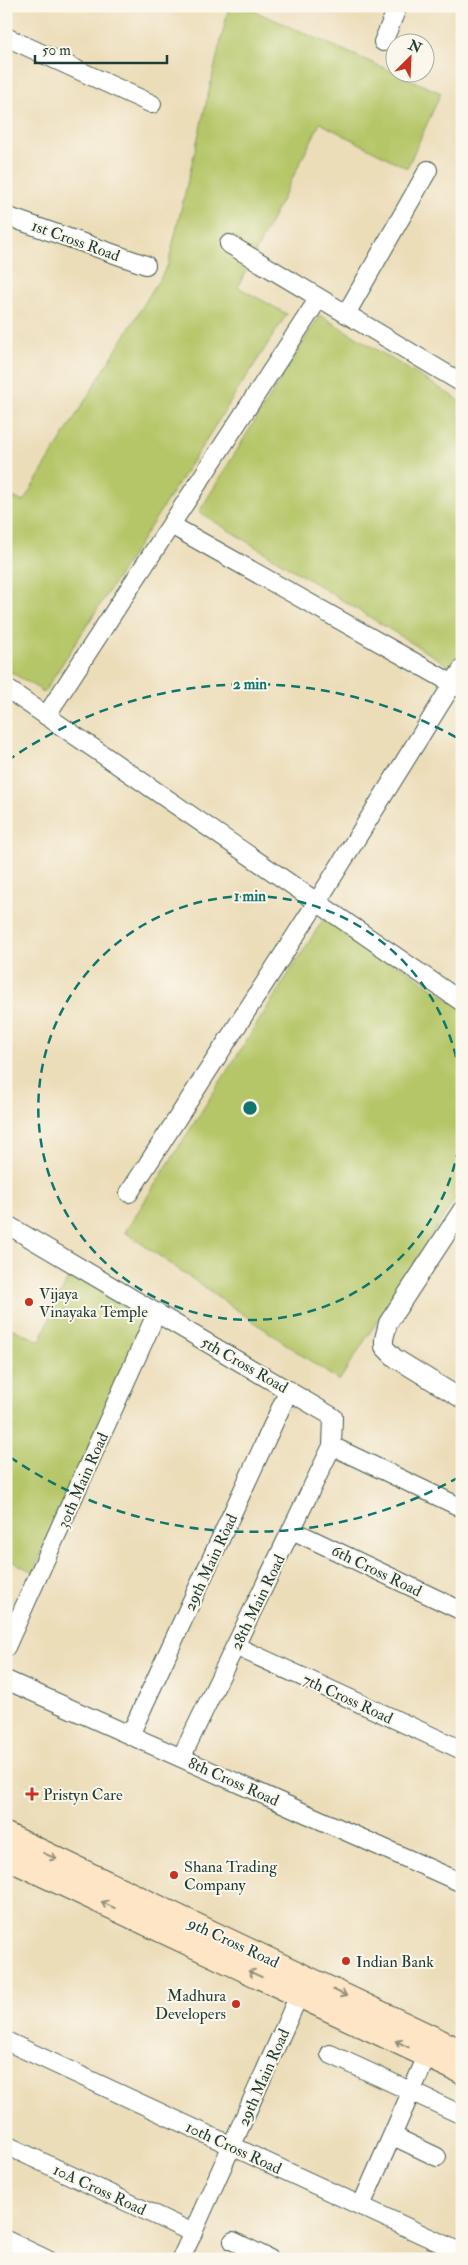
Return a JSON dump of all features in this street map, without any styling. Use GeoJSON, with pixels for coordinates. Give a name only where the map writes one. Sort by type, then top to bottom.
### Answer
{"type":"FeatureCollection","features":[{"type":"Feature","properties":{"kind":"main road","name":"9th Cross Road"},"geometry":{"type":"LineString","coordinates":[[6,1835],[303,1985],[427,2056],[462,2072]]}},
{"type":"Feature","properties":{"kind":"main road","name":"9th Cross Road"},"geometry":{"type":"LineString","coordinates":[[6,1857],[462,2052]]}},
{"type":"Feature","properties":{"kind":"street"},"geometry":{"type":"LineString","coordinates":[[383,42],[398,6]]}},
{"type":"Feature","properties":{"kind":"street"},"geometry":{"type":"LineString","coordinates":[[6,37],[152,104]]}},
{"type":"Feature","properties":{"kind":"street"},"geometry":{"type":"LineString","coordinates":[[346,314],[428,170]]}},
{"type":"Feature","properties":{"kind":"street","name":"1st Cross Road"},"geometry":{"type":"LineString","coordinates":[[6,216],[146,265]]}},
{"type":"Feature","properties":{"kind":"street"},"geometry":{"type":"LineString","coordinates":[[229,244],[462,383]]}},
{"type":"Feature","properties":{"kind":"street"},"geometry":{"type":"LineString","coordinates":[[46,716],[318,298]]}},
{"type":"Feature","properties":{"kind":"street"},"geometry":{"type":"LineString","coordinates":[[129,1193],[459,681],[171,525]]}},
{"type":"Feature","properties":{"kind":"street"},"geometry":{"type":"LineString","coordinates":[[6,688],[462,1002]]}},
{"type":"Feature","properties":{"kind":"street"},"geometry":{"type":"LineString","coordinates":[[462,1210],[388,1324],[384,1347],[395,1358],[462,1400]]}},
{"type":"Feature","properties":{"kind":"street","name":"5th Cross Road"},"geometry":{"type":"LineString","coordinates":[[6,1224],[333,1417],[332,1446]]}},
{"type":"Feature","properties":{"kind":"street","name":"30th Main Road"},"geometry":{"type":"LineString","coordinates":[[6,1647],[157,1312]]}},
{"type":"Feature","properties":{"kind":"street","name":"29th Main Road"},"geometry":{"type":"LineString","coordinates":[[130,1735],[289,1390]]}},
{"type":"Feature","properties":{"kind":"street"},"geometry":{"type":"LineString","coordinates":[[332,1446],[462,1508]]}},
{"type":"Feature","properties":{"kind":"street","name":"28th Main Road"},"geometry":{"type":"LineString","coordinates":[[182,1758],[332,1446]]}},
{"type":"Feature","properties":{"kind":"street","name":"6th Cross Road"},"geometry":{"type":"LineString","coordinates":[[292,1530],[462,1611]]}},
{"type":"Feature","properties":{"kind":"street","name":"7th Cross Road"},"geometry":{"type":"LineString","coordinates":[[235,1646],[462,1750]]}},
{"type":"Feature","properties":{"kind":"street","name":"8th Cross Road"},"geometry":{"type":"LineString","coordinates":[[6,1680],[462,1883]]}},
{"type":"Feature","properties":{"kind":"street","name":"29th Main Road"},"geometry":{"type":"LineString","coordinates":[[181,2259],[303,1985]]}},
{"type":"Feature","properties":{"kind":"street","name":"10th Cross Road"},"geometry":{"type":"LineString","coordinates":[[6,2041],[462,2253]]}},
{"type":"Feature","properties":{"kind":"street"},"geometry":{"type":"LineString","coordinates":[[330,2054],[462,2115]]}},
{"type":"Feature","properties":{"kind":"street"},"geometry":{"type":"LineString","coordinates":[[360,2206],[413,2092],[427,2056]]}},
{"type":"Feature","properties":{"kind":"street"},"geometry":{"type":"LineString","coordinates":[[393,2136],[437,2157]]}},
{"type":"Feature","properties":{"kind":"street","name":"10A Cross Road"},"geometry":{"type":"LineString","coordinates":[[6,2146],[193,2233]]}},
{"type":"Feature","properties":{"kind":"street"},"geometry":{"type":"LineString","coordinates":[[6,2240],[46,2259]]}},
{"type":"Feature","properties":{"kind":"street"},"geometry":{"type":"LineString","coordinates":[[233,2241],[270,2259]]}},
{"type":"Feature","properties":{"kind":"green space"},"geometry":{"type":"Polygon","coordinates":[[[229,6],[243,6],[386,69],[386,82],[416,82],[441,93],[407,168],[320,123],[238,287],[287,314],[44,692],[6,669],[6,493],[23,502],[168,265],[229,6]]]}},
{"type":"Feature","properties":{"kind":"green space"},"geometry":{"type":"Polygon","coordinates":[[[320,315],[462,402],[462,656],[454,669],[199,512],[320,315]]]}},
{"type":"Feature","properties":{"kind":"green space"},"geometry":{"type":"Polygon","coordinates":[[[326,915],[462,1008],[462,1188],[339,1381],[125,1232],[326,915]]]}},
{"type":"Feature","properties":{"kind":"green space"},"geometry":{"type":"Polygon","coordinates":[[[70,1273],[147,1319],[33,1572],[6,1558],[6,1326],[40,1341],[70,1273]]]}},
{"type":"Feature","properties":{"kind":"place","name":"Vijaya Vinayaka Temple"},"geometry":{"type":"Point","coordinates":[29,1302]}},
{"type":"Feature","properties":{"kind":"place","name":"Pristyn Care"},"geometry":{"type":"Point","coordinates":[32,1794]}},
{"type":"Feature","properties":{"kind":"place","name":"Shana Trading Company"},"geometry":{"type":"Point","coordinates":[174,1875]}},
{"type":"Feature","properties":{"kind":"place","name":"Indian Bank"},"geometry":{"type":"Point","coordinates":[346,1961]}},
{"type":"Feature","properties":{"kind":"place","name":"Madhura Developers"},"geometry":{"type":"Point","coordinates":[236,2004]}}]}
